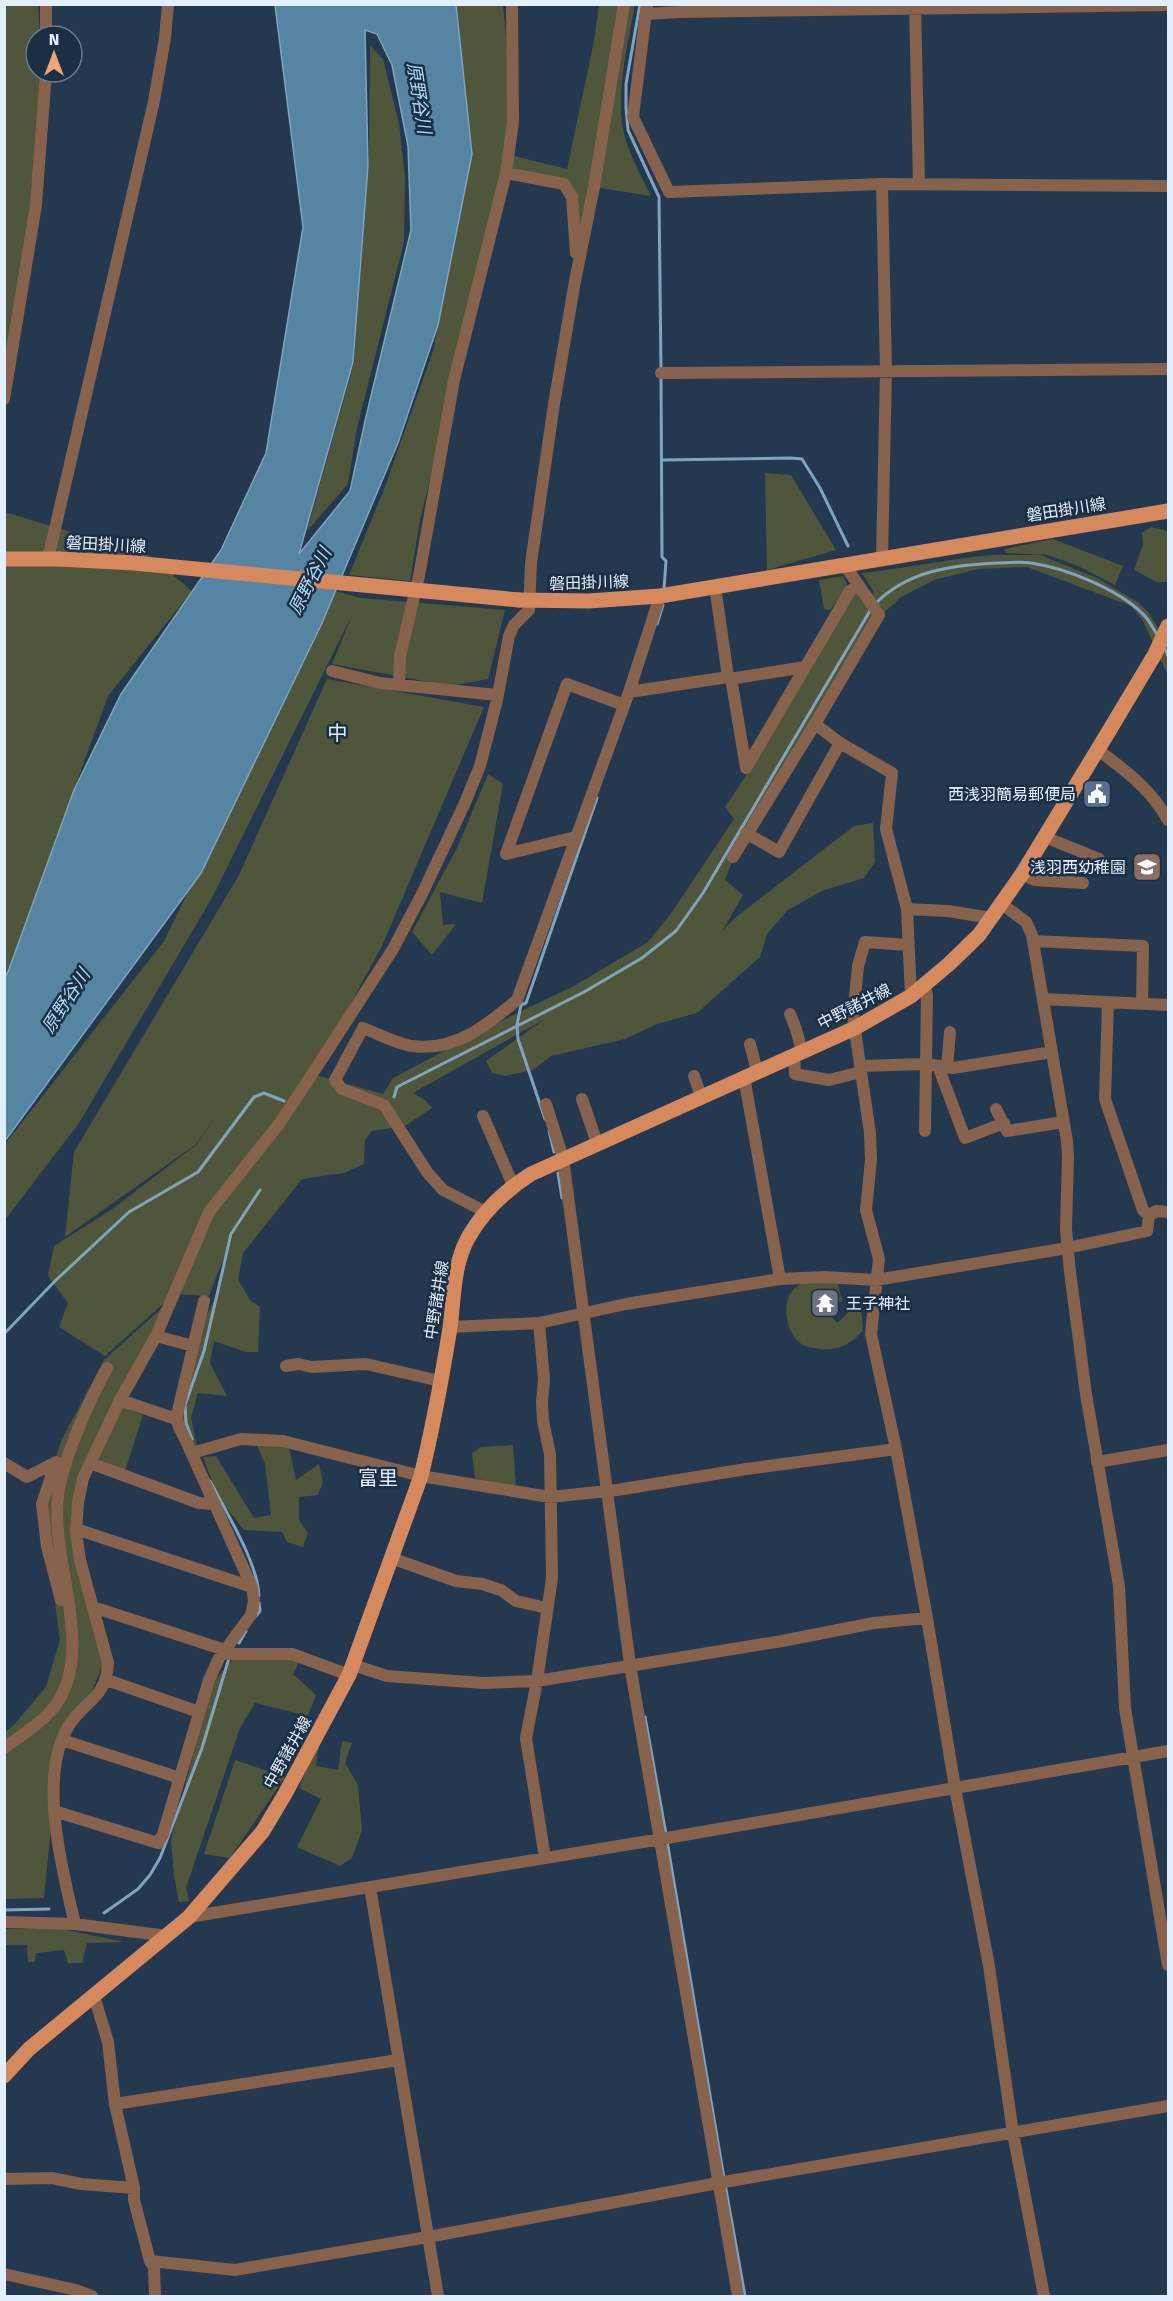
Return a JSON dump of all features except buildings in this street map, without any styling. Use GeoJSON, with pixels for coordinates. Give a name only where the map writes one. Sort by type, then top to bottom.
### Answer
{"type":"FeatureCollection","features":[{"type":"Feature","properties":{"kind":"main road","name":"磐田掛川線"},"geometry":{"type":"LineString","coordinates":[[4,559],[134,563],[525,600],[589,602],[660,596],[1168,511]]}},
{"type":"Feature","properties":{"kind":"main road","name":"中野諸井線"},"geometry":{"type":"LineString","coordinates":[[4,2076],[29,2049],[189,1917],[263,1831],[285,1794],[351,1670],[422,1476],[450,1326],[458,1266],[467,1239],[486,1212],[513,1185],[563,1158],[855,1028],[911,996],[924,985],[979,935],[1002,904],[1098,750],[1155,654],[1168,626]]}},
{"type":"Feature","properties":{"kind":"street"},"geometry":{"type":"LineString","coordinates":[[46,4],[46,24]]}},
{"type":"Feature","properties":{"kind":"street"},"geometry":{"type":"LineString","coordinates":[[53,559],[154,101],[165,38],[168,4]]}},
{"type":"Feature","properties":{"kind":"street"},"geometry":{"type":"LineString","coordinates":[[399,685],[400,656],[418,576],[454,380],[506,173],[513,122],[512,4]]}},
{"type":"Feature","properties":{"kind":"street"},"geometry":{"type":"LineString","coordinates":[[75,1924],[57,1849],[54,1783],[62,1740],[68,1726],[97,1696],[107,1680],[108,1663],[80,1560],[76,1529],[78,1500],[83,1478],[120,1400],[156,1336],[208,1212],[279,1124],[393,949],[418,904],[480,766],[509,636],[514,625],[529,610],[525,600],[541,491],[578,263],[594,187],[624,4]]}},
{"type":"Feature","properties":{"kind":"street"},"geometry":{"type":"LineString","coordinates":[[1168,5],[647,9],[633,117],[669,192],[882,184],[1168,186]]}},
{"type":"Feature","properties":{"kind":"street"},"geometry":{"type":"LineString","coordinates":[[915,7],[919,184]]}},
{"type":"Feature","properties":{"kind":"street"},"geometry":{"type":"LineString","coordinates":[[4,399],[36,205],[45,84]]}},
{"type":"Feature","properties":{"kind":"street"},"geometry":{"type":"LineString","coordinates":[[506,173],[564,184],[572,197],[578,263]]}},
{"type":"Feature","properties":{"kind":"street"},"geometry":{"type":"LineString","coordinates":[[882,184],[886,371],[882,558]]}},
{"type":"Feature","properties":{"kind":"street"},"geometry":{"type":"LineString","coordinates":[[661,373],[1168,369]]}},
{"type":"Feature","properties":{"kind":"street"},"geometry":{"type":"LineString","coordinates":[[733,857],[879,615],[844,564]]}},
{"type":"Feature","properties":{"kind":"street"},"geometry":{"type":"LineString","coordinates":[[715,586],[746,768],[850,591],[858,585]]}},
{"type":"Feature","properties":{"kind":"street"},"geometry":{"type":"LineString","coordinates":[[486,1212],[443,1190],[427,1172],[384,1105],[342,1089],[335,1080],[363,1028],[411,1046],[444,1046],[481,1030],[517,1000],[629,692],[660,596]]}},
{"type":"Feature","properties":{"kind":"street"},"geometry":{"type":"LineString","coordinates":[[629,692],[805,667]]}},
{"type":"Feature","properties":{"kind":"street"},"geometry":{"type":"LineString","coordinates":[[332,671],[346,676],[399,685],[497,695]]}},
{"type":"Feature","properties":{"kind":"street"},"geometry":{"type":"LineString","coordinates":[[576,837],[506,854],[567,684],[624,705]]}},
{"type":"Feature","properties":{"kind":"street"},"geometry":{"type":"LineString","coordinates":[[815,724],[840,743],[892,773],[886,829],[907,909],[911,996]]}},
{"type":"Feature","properties":{"kind":"street"},"geometry":{"type":"LineString","coordinates":[[746,833],[779,852],[840,743]]}},
{"type":"Feature","properties":{"kind":"street"},"geometry":{"type":"LineString","coordinates":[[1098,750],[1138,780],[1159,804],[1168,820]]}},
{"type":"Feature","properties":{"kind":"street"},"geometry":{"type":"LineString","coordinates":[[1045,837],[1099,859]]}},
{"type":"Feature","properties":{"kind":"street"},"geometry":{"type":"LineString","coordinates":[[1022,874],[1034,880],[1083,883]]}},
{"type":"Feature","properties":{"kind":"street"},"geometry":{"type":"LineString","coordinates":[[1002,904],[1030,927],[1063,1122],[1068,1158],[1067,1248],[1086,1394],[1119,1586],[1123,1693],[1168,1965]]}},
{"type":"Feature","properties":{"kind":"street"},"geometry":{"type":"LineString","coordinates":[[907,909],[948,910],[991,918]]}},
{"type":"Feature","properties":{"kind":"street"},"geometry":{"type":"LineString","coordinates":[[1033,940],[1143,946],[1142,1004]]}},
{"type":"Feature","properties":{"kind":"street"},"geometry":{"type":"LineString","coordinates":[[908,945],[865,942],[858,966],[852,1017],[870,1133],[871,1160],[866,1210],[879,1259],[871,1334],[896,1449],[927,1618],[955,1788],[989,1966],[1013,2133],[1044,2296]]}},
{"type":"Feature","properties":{"kind":"street"},"geometry":{"type":"LineString","coordinates":[[924,985],[937,1066],[965,1138],[1004,1123]]}},
{"type":"Feature","properties":{"kind":"street"},"geometry":{"type":"LineString","coordinates":[[1043,999],[1168,1005]]}},
{"type":"Feature","properties":{"kind":"street"},"geometry":{"type":"LineString","coordinates":[[1108,1002],[1105,1099],[1143,1210],[1149,1216]]}},
{"type":"Feature","properties":{"kind":"street"},"geometry":{"type":"LineString","coordinates":[[790,1014],[796,1029],[798,1053],[795,1074],[829,1080],[861,1069],[967,1067],[1052,1052]]}},
{"type":"Feature","properties":{"kind":"street"},"geometry":{"type":"LineString","coordinates":[[926,1131],[937,1066],[950,1032]]}},
{"type":"Feature","properties":{"kind":"street"},"geometry":{"type":"LineString","coordinates":[[750,1044],[751,1074],[780,1279]]}},
{"type":"Feature","properties":{"kind":"street"},"geometry":{"type":"LineString","coordinates":[[694,1076],[701,1096]]}},
{"type":"Feature","properties":{"kind":"street"},"geometry":{"type":"LineString","coordinates":[[582,1099],[597,1143]]}},
{"type":"Feature","properties":{"kind":"street"},"geometry":{"type":"LineString","coordinates":[[546,1104],[563,1158],[630,1665],[738,2296]]}},
{"type":"Feature","properties":{"kind":"street"},"geometry":{"type":"LineString","coordinates":[[996,1108],[1007,1131],[1063,1122]]}},
{"type":"Feature","properties":{"kind":"street"},"geometry":{"type":"LineString","coordinates":[[483,1116],[513,1185]]}},
{"type":"Feature","properties":{"kind":"street"},"geometry":{"type":"LineString","coordinates":[[450,1326],[538,1323],[582,1312],[780,1279],[825,1277],[876,1280],[1067,1248],[1147,1231],[1149,1216],[1156,1211],[1168,1212]]}},
{"type":"Feature","properties":{"kind":"street"},"geometry":{"type":"LineString","coordinates":[[176,1419],[204,1301]]}},
{"type":"Feature","properties":{"kind":"street"},"geometry":{"type":"LineString","coordinates":[[538,1323],[544,1379],[543,1421],[550,1454],[552,1578],[526,1738],[545,1858]]}},
{"type":"Feature","properties":{"kind":"street"},"geometry":{"type":"LineString","coordinates":[[156,1336],[193,1347]]}},
{"type":"Feature","properties":{"kind":"street"},"geometry":{"type":"LineString","coordinates":[[286,1366],[366,1364],[440,1381]]}},
{"type":"Feature","properties":{"kind":"street"},"geometry":{"type":"LineString","coordinates":[[4,1748],[46,1715],[57,1703],[71,1668],[71,1633],[58,1537],[58,1497],[71,1450],[97,1386],[107,1368]]}},
{"type":"Feature","properties":{"kind":"street"},"geometry":{"type":"LineString","coordinates":[[54,1811],[158,1844],[163,1834],[209,1680],[224,1652],[251,1615],[254,1601],[252,1587],[215,1504],[195,1452],[176,1419],[120,1400]]}},
{"type":"Feature","properties":{"kind":"street"},"geometry":{"type":"LineString","coordinates":[[195,1452],[241,1439],[256,1438],[284,1442],[422,1476],[550,1497],[607,1491],[896,1449]]}},
{"type":"Feature","properties":{"kind":"street"},"geometry":{"type":"LineString","coordinates":[[1097,1462],[1168,1450]]}},
{"type":"Feature","properties":{"kind":"street"},"geometry":{"type":"LineString","coordinates":[[4,1463],[27,1477],[56,1462],[42,1504],[48,1552],[71,1633]]}},
{"type":"Feature","properties":{"kind":"street"},"geometry":{"type":"LineString","coordinates":[[90,1463],[199,1503],[215,1504]]}},
{"type":"Feature","properties":{"kind":"street"},"geometry":{"type":"LineString","coordinates":[[76,1529],[252,1587]]}},
{"type":"Feature","properties":{"kind":"street"},"geometry":{"type":"LineString","coordinates":[[391,1558],[456,1581],[482,1584],[501,1590],[516,1601],[547,1608]]}},
{"type":"Feature","properties":{"kind":"street"},"geometry":{"type":"LineString","coordinates":[[93,1607],[224,1652],[292,1654],[351,1670],[387,1676],[483,1683],[537,1681],[782,1641],[874,1623],[927,1618]]}},
{"type":"Feature","properties":{"kind":"street"},"geometry":{"type":"LineString","coordinates":[[107,1680],[199,1712]]}},
{"type":"Feature","properties":{"kind":"street"},"geometry":{"type":"LineString","coordinates":[[62,1740],[180,1778]]}},
{"type":"Feature","properties":{"kind":"street"},"geometry":{"type":"LineString","coordinates":[[189,1917],[661,1839],[1168,1751]]}},
{"type":"Feature","properties":{"kind":"street"},"geometry":{"type":"LineString","coordinates":[[370,1887],[438,2296]]}},
{"type":"Feature","properties":{"kind":"street"},"geometry":{"type":"LineString","coordinates":[[4,1922],[75,1924],[167,1936]]}},
{"type":"Feature","properties":{"kind":"street"},"geometry":{"type":"LineString","coordinates":[[94,1996],[108,2042],[115,2104],[134,2188],[134,2200],[150,2260],[154,2267],[155,2296]]}},
{"type":"Feature","properties":{"kind":"street"},"geometry":{"type":"LineString","coordinates":[[115,2104],[398,2060]]}},
{"type":"Feature","properties":{"kind":"street"},"geometry":{"type":"LineString","coordinates":[[150,2260],[235,2270],[718,2183],[1168,2106]]}},
{"type":"Feature","properties":{"kind":"street"},"geometry":{"type":"LineString","coordinates":[[4,2179],[52,2178],[81,2184],[134,2188]]}},
{"type":"Feature","properties":{"kind":"street"},"geometry":{"type":"LineString","coordinates":[[4,2274],[76,2290],[92,2296]]}},
{"type":"Feature","properties":{"kind":"green space"},"geometry":{"type":"Polygon","coordinates":[[[5,5],[38,5],[39,24],[24,24],[24,84],[42,84],[44,121],[5,373],[5,5]]]}},
{"type":"Feature","properties":{"kind":"green space"},"geometry":{"type":"Polygon","coordinates":[[[456,5],[503,5],[512,103],[500,197],[420,520],[410,581],[349,575],[383,492],[433,351],[472,154],[456,5]]]}},
{"type":"Feature","properties":{"kind":"green space"},"geometry":{"type":"Polygon","coordinates":[[[599,5],[635,5],[621,89],[622,123],[630,152],[651,196],[594,187],[581,251],[564,184],[506,173],[514,156],[567,169],[594,41],[599,5]]]}},
{"type":"Feature","properties":{"kind":"green space"},"geometry":{"type":"Polygon","coordinates":[[[370,45],[383,59],[399,123],[405,178],[404,242],[357,428],[348,484],[307,531],[354,363],[369,166],[370,45]]]}},
{"type":"Feature","properties":{"kind":"green space"},"geometry":{"type":"Polygon","coordinates":[[[765,473],[791,475],[836,550],[767,570],[765,473]]]}},
{"type":"Feature","properties":{"kind":"green space"},"geometry":{"type":"Polygon","coordinates":[[[5,512],[150,556],[192,591],[108,696],[5,977],[5,512]]]}},
{"type":"Feature","properties":{"kind":"green space"},"geometry":{"type":"Polygon","coordinates":[[[1151,527],[1167,531],[1167,582],[1157,582],[1134,570],[1143,545],[1142,533],[1151,527]]]}},
{"type":"Feature","properties":{"kind":"green space"},"geometry":{"type":"Polygon","coordinates":[[[1053,539],[1123,566],[1115,585],[1078,566],[1048,555],[1006,553],[1004,549],[1053,539]]]}},
{"type":"Feature","properties":{"kind":"green space"},"geometry":{"type":"Polygon","coordinates":[[[992,555],[1040,555],[1097,578],[1139,603],[1148,612],[1168,644],[1168,676],[1143,621],[1131,606],[1027,567],[978,569],[934,580],[901,597],[876,620],[736,851],[725,880],[743,895],[723,930],[736,917],[854,826],[873,823],[875,862],[864,878],[822,891],[788,910],[767,934],[760,957],[697,1013],[657,1024],[625,1039],[551,1056],[533,1070],[505,1076],[492,1073],[486,1061],[545,1019],[413,1093],[425,1100],[432,1108],[405,1126],[372,1131],[365,1140],[364,1164],[344,1173],[302,1179],[243,1253],[238,1280],[250,1300],[260,1307],[258,1352],[246,1352],[214,1341],[210,1363],[227,1396],[198,1393],[191,1418],[198,1451],[186,1453],[173,1430],[193,1346],[218,1291],[234,1231],[209,1296],[174,1294],[105,1356],[59,1327],[68,1303],[48,1276],[54,1246],[111,1210],[196,1145],[217,1116],[195,1145],[65,1237],[74,1152],[239,875],[327,679],[484,707],[382,946],[312,1074],[383,1094],[393,1078],[503,1020],[574,986],[648,942],[672,912],[734,819],[725,807],[753,765],[854,588],[866,602],[874,592],[862,573],[992,555]]]}},
{"type":"Feature","properties":{"kind":"green space"},"geometry":{"type":"Polygon","coordinates":[[[843,576],[848,587],[830,610],[824,609],[819,580],[843,576]]]}},
{"type":"Feature","properties":{"kind":"green space"},"geometry":{"type":"Polygon","coordinates":[[[335,591],[361,598],[505,610],[488,679],[451,686],[332,664],[353,613],[213,896],[79,1123],[5,1220],[5,1144],[164,941],[335,591]]]}},
{"type":"Feature","properties":{"kind":"green space"},"geometry":{"type":"Polygon","coordinates":[[[488,774],[503,784],[482,903],[440,892],[443,925],[456,924],[432,955],[412,932],[458,846],[488,774]]]}},
{"type":"Feature","properties":{"kind":"green space"},"geometry":{"type":"Polygon","coordinates":[[[816,1277],[838,1284],[842,1301],[825,1312],[838,1323],[850,1310],[849,1296],[861,1308],[863,1330],[852,1341],[841,1347],[821,1349],[805,1346],[795,1338],[788,1324],[786,1308],[790,1294],[795,1288],[816,1277]]]}},
{"type":"Feature","properties":{"kind":"green space"},"geometry":{"type":"Polygon","coordinates":[[[172,1299],[78,1500],[80,1560],[106,1656],[86,1706],[58,1757],[44,1898],[5,1899],[5,1732],[14,1725],[46,1687],[60,1640],[42,1504],[61,1441],[104,1360],[172,1299]]]}},
{"type":"Feature","properties":{"kind":"green space"},"geometry":{"type":"Polygon","coordinates":[[[122,1406],[143,1415],[125,1471],[98,1459],[122,1406]]]}},
{"type":"Feature","properties":{"kind":"green space"},"geometry":{"type":"Polygon","coordinates":[[[256,1443],[289,1447],[296,1480],[319,1464],[323,1482],[318,1495],[299,1497],[299,1520],[308,1533],[303,1547],[287,1542],[282,1532],[244,1530],[218,1497],[203,1457],[216,1456],[254,1518],[271,1515],[265,1464],[256,1443]]]}},
{"type":"Feature","properties":{"kind":"green space"},"geometry":{"type":"Polygon","coordinates":[[[513,1445],[516,1487],[475,1478],[472,1453],[481,1447],[513,1445]]]}},
{"type":"Feature","properties":{"kind":"green space"},"geometry":{"type":"Polygon","coordinates":[[[237,1654],[286,1658],[299,1662],[293,1674],[316,1695],[308,1716],[255,1703],[240,1728],[186,1888],[189,1901],[179,1902],[171,1840],[211,1685],[237,1654]]]}},
{"type":"Feature","properties":{"kind":"green space"},"geometry":{"type":"Polygon","coordinates":[[[342,1741],[352,1743],[345,1763],[358,1785],[362,1830],[352,1858],[340,1866],[297,1847],[321,1799],[299,1788],[315,1748],[319,1745],[316,1766],[338,1770],[342,1741]]]}},
{"type":"Feature","properties":{"kind":"green space"},"geometry":{"type":"Polygon","coordinates":[[[235,1760],[285,1777],[230,1858],[204,1854],[235,1760]]]}},
{"type":"Feature","properties":{"kind":"green space"},"geometry":{"type":"Polygon","coordinates":[[[5,1929],[62,1929],[124,1942],[87,1943],[82,1963],[68,1963],[64,1950],[36,1953],[35,1962],[28,1962],[27,1945],[5,1945],[5,1929]]]}},
{"type":"Feature","properties":{"kind":"water","name":"原野谷川"},"geometry":{"type":"Polygon","coordinates":[[[275,5],[456,5],[472,154],[438,325],[398,443],[322,623],[201,873],[5,1141],[5,977],[74,790],[121,694],[221,550],[266,453],[303,227],[275,5]],[[365,30],[368,166],[353,362],[299,554],[350,491],[411,230],[408,146],[392,65],[377,34],[365,30]]]}},
{"type":"Feature","properties":{"kind":"waterway"},"geometry":{"type":"LineString","coordinates":[[640,4],[626,84],[626,108],[628,130],[659,197],[661,370]]}},
{"type":"Feature","properties":{"kind":"waterway"},"geometry":{"type":"LineString","coordinates":[[661,376],[662,557],[666,561],[664,589]]}},
{"type":"Feature","properties":{"kind":"waterway"},"geometry":{"type":"LineString","coordinates":[[662,460],[802,459],[820,488],[848,546]]}},
{"type":"Feature","properties":{"kind":"waterway"},"geometry":{"type":"LineString","coordinates":[[875,604],[902,584],[932,572],[965,565],[1027,562],[1060,570],[1105,588],[1142,613],[1158,636]]}},
{"type":"Feature","properties":{"kind":"waterway"},"geometry":{"type":"LineString","coordinates":[[657,624],[663,605]]}},
{"type":"Feature","properties":{"kind":"waterway"},"geometry":{"type":"LineString","coordinates":[[394,1097],[397,1087],[584,992],[642,958],[676,931],[703,893],[871,609]]}},
{"type":"Feature","properties":{"kind":"waterway"},"geometry":{"type":"LineString","coordinates":[[1164,647],[1168,656]]}},
{"type":"Feature","properties":{"kind":"waterway"},"geometry":{"type":"LineString","coordinates":[[545,1119],[518,1039],[517,1025],[521,1005],[526,1003],[597,798]]}},
{"type":"Feature","properties":{"kind":"waterway"},"geometry":{"type":"LineString","coordinates":[[4,1334],[55,1281],[129,1212],[198,1172],[254,1097],[264,1093],[284,1101]]}},
{"type":"Feature","properties":{"kind":"waterway"},"geometry":{"type":"LineString","coordinates":[[549,1131],[554,1152]]}},
{"type":"Feature","properties":{"kind":"waterway"},"geometry":{"type":"LineString","coordinates":[[558,1173],[562,1198]]}},
{"type":"Feature","properties":{"kind":"waterway"},"geometry":{"type":"LineString","coordinates":[[192,1439],[186,1423],[185,1405],[204,1351],[231,1234],[260,1190]]}},
{"type":"Feature","properties":{"kind":"waterway"},"geometry":{"type":"LineString","coordinates":[[210,1481],[247,1553],[259,1596]]}},
{"type":"Feature","properties":{"kind":"waterway"},"geometry":{"type":"LineString","coordinates":[[256,1616],[260,1611],[259,1602]]}},
{"type":"Feature","properties":{"kind":"waterway"},"geometry":{"type":"LineString","coordinates":[[239,1643],[246,1631]]}},
{"type":"Feature","properties":{"kind":"waterway"},"geometry":{"type":"LineString","coordinates":[[104,1913],[138,1889],[160,1858],[202,1748],[229,1658]]}},
{"type":"Feature","properties":{"kind":"waterway"},"geometry":{"type":"LineString","coordinates":[[645,1717],[666,1834]]}},
{"type":"Feature","properties":{"kind":"waterway"},"geometry":{"type":"LineString","coordinates":[[667,1841],[724,2178]]}},
{"type":"Feature","properties":{"kind":"waterway"},"geometry":{"type":"LineString","coordinates":[[4,1910],[49,1909]]}},
{"type":"Feature","properties":{"kind":"waterway"},"geometry":{"type":"LineString","coordinates":[[725,2184],[745,2296]]}},
{"type":"Feature","properties":{"kind":"place","name":"西浅羽簡易郵便局"},"geometry":{"type":"Point","coordinates":[1097,794]}},
{"type":"Feature","properties":{"kind":"place","name":"浅羽西幼稚園"},"geometry":{"type":"Point","coordinates":[1147,867]}},
{"type":"Feature","properties":{"kind":"place","name":"王子神社"},"geometry":{"type":"Point","coordinates":[825,1303]}},
{"type":"Feature","properties":{"kind":"district","name":"中"},"geometry":{"type":"Point","coordinates":[337,733]}},
{"type":"Feature","properties":{"kind":"district","name":"富里"},"geometry":{"type":"Point","coordinates":[378,1478]}}]}
